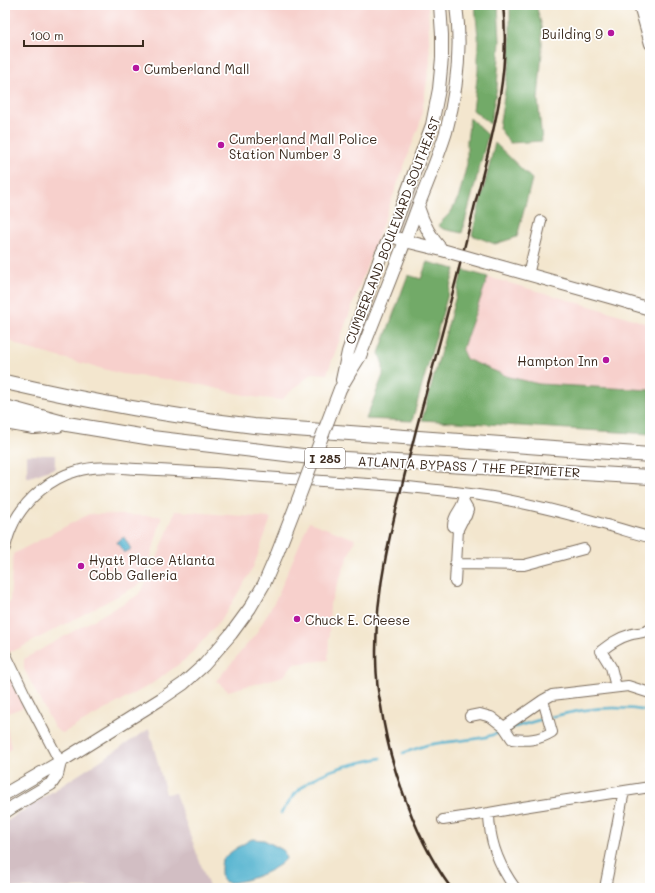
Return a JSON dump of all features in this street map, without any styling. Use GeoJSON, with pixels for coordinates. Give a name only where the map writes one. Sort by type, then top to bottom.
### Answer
{"type":"FeatureCollection","features":[{"type":"Feature","properties":{"kind":"highway"},"geometry":{"type":"LineString","coordinates":[[5,372],[36,389]]}},
{"type":"Feature","properties":{"kind":"highway","name":"ATLANTA BYPASS / THE PERIMETER"},"geometry":{"type":"LineString","coordinates":[[5,382],[140,410],[254,426],[650,455]]}},
{"type":"Feature","properties":{"kind":"highway","name":"ATLANTA BYPASS / THE PERIMETER"},"geometry":{"type":"LineString","coordinates":[[5,407],[67,424],[152,438],[312,457],[650,477]]}},
{"type":"Feature","properties":{"kind":"highway"},"geometry":{"type":"LineString","coordinates":[[5,422],[34,427],[67,424]]}},
{"type":"Feature","properties":{"kind":"main road","name":"CUMBERLAND BOULEVARD SOUTHEAST"},"geometry":{"type":"LineString","coordinates":[[5,794],[60,762],[183,684],[204,665],[231,634],[250,608],[264,584],[277,554],[340,389],[348,352],[381,255],[391,235],[432,125],[440,89],[442,35],[440,5]]}},
{"type":"Feature","properties":{"kind":"main road","name":"CUMBERLAND BOULEVARD SOUTHEAST"},"geometry":{"type":"LineString","coordinates":[[340,389],[360,356],[445,133],[455,93],[458,57],[456,5]]}},
{"type":"Feature","properties":{"kind":"main road"},"geometry":{"type":"LineString","coordinates":[[418,207],[427,229],[442,250]]}},
{"type":"Feature","properties":{"kind":"main road"},"geometry":{"type":"LineString","coordinates":[[391,235],[405,241],[613,298],[650,310]]}},
{"type":"Feature","properties":{"kind":"main road"},"geometry":{"type":"LineString","coordinates":[[5,812],[51,784],[57,775],[60,762]]}},
{"type":"Feature","properties":{"kind":"street"},"geometry":{"type":"LineString","coordinates":[[639,5],[650,44]]}},
{"type":"Feature","properties":{"kind":"street"},"geometry":{"type":"LineString","coordinates":[[528,275],[540,221]]}},
{"type":"Feature","properties":{"kind":"street"},"geometry":{"type":"LineString","coordinates":[[5,548],[17,516],[37,493],[61,477],[78,470],[88,468],[179,471],[397,486],[448,491],[464,498],[492,498],[529,504],[650,537]]}},
{"type":"Feature","properties":{"kind":"street"},"geometry":{"type":"LineString","coordinates":[[454,582],[458,529],[468,510],[464,498]]}},
{"type":"Feature","properties":{"kind":"street"},"geometry":{"type":"LineString","coordinates":[[456,564],[524,565],[584,549]]}},
{"type":"Feature","properties":{"kind":"street"},"geometry":{"type":"LineString","coordinates":[[616,687],[611,667],[601,651],[615,641],[637,633],[646,632],[650,629]]}},
{"type":"Feature","properties":{"kind":"street"},"geometry":{"type":"LineString","coordinates":[[5,653],[60,762]]}},
{"type":"Feature","properties":{"kind":"street"},"geometry":{"type":"LineString","coordinates":[[504,726],[552,695],[628,686],[650,693]]}},
{"type":"Feature","properties":{"kind":"street"},"geometry":{"type":"LineString","coordinates":[[470,716],[480,714],[491,718],[504,726],[512,739],[527,741],[546,736],[552,732],[543,700]]}},
{"type":"Feature","properties":{"kind":"street"},"geometry":{"type":"LineString","coordinates":[[443,820],[650,787]]}},
{"type":"Feature","properties":{"kind":"street"},"geometry":{"type":"LineString","coordinates":[[605,888],[624,790]]}},
{"type":"Feature","properties":{"kind":"street"},"geometry":{"type":"LineString","coordinates":[[489,813],[489,827],[493,844],[500,863],[515,888]]}},
{"type":"Feature","properties":{"kind":"shaded area"},"geometry":{"type":"Polygon","coordinates":[[[5,5],[428,5],[430,63],[420,123],[327,374],[312,373],[281,400],[253,397],[189,382],[122,374],[22,347],[5,338],[5,5]]]}},
{"type":"Feature","properties":{"kind":"shaded area"},"geometry":{"type":"Polygon","coordinates":[[[488,277],[624,316],[650,325],[650,390],[539,384],[509,377],[466,359],[462,350],[488,277]]]}},
{"type":"Feature","properties":{"kind":"shaded area"},"geometry":{"type":"Polygon","coordinates":[[[27,455],[55,455],[55,468],[27,478],[27,455]]]}},
{"type":"Feature","properties":{"kind":"shaded area"},"geometry":{"type":"Polygon","coordinates":[[[175,511],[271,518],[253,568],[226,613],[187,658],[150,685],[63,733],[59,732],[54,727],[24,669],[24,659],[138,595],[151,575],[175,511]]]}},
{"type":"Feature","properties":{"kind":"shaded area"},"geometry":{"type":"Polygon","coordinates":[[[89,514],[162,516],[144,582],[20,648],[5,654],[5,602],[10,603],[13,554],[89,514]]]}},
{"type":"Feature","properties":{"kind":"shaded area","name":"Chuck E. Cheese"},"geometry":{"type":"Polygon","coordinates":[[[309,522],[355,539],[330,604],[328,660],[293,664],[284,676],[228,691],[216,681],[256,634],[277,597],[309,522]]]}},
{"type":"Feature","properties":{"kind":"shaded area"},"geometry":{"type":"Polygon","coordinates":[[[5,667],[24,707],[5,714],[5,667]]]}},
{"type":"Feature","properties":{"kind":"shaded area"},"geometry":{"type":"Polygon","coordinates":[[[5,717],[11,748],[5,753],[5,717]]]}},
{"type":"Feature","properties":{"kind":"shaded area"},"geometry":{"type":"Polygon","coordinates":[[[149,729],[166,794],[175,793],[209,887],[8,888],[5,883],[5,824],[7,821],[149,729]]]}},
{"type":"Feature","properties":{"kind":"green space"},"geometry":{"type":"Polygon","coordinates":[[[475,5],[498,5],[500,41],[497,87],[490,124],[473,110],[478,71],[478,37],[475,5]]]}},
{"type":"Feature","properties":{"kind":"green space"},"geometry":{"type":"Polygon","coordinates":[[[510,5],[536,5],[542,27],[542,52],[538,99],[542,141],[510,143],[499,128],[510,60],[510,5]]]}},
{"type":"Feature","properties":{"kind":"green space"},"geometry":{"type":"Polygon","coordinates":[[[470,118],[488,135],[462,233],[443,229],[438,225],[451,212],[459,196],[467,164],[467,140],[470,118]]]}},
{"type":"Feature","properties":{"kind":"green space"},"geometry":{"type":"Polygon","coordinates":[[[495,143],[532,179],[517,237],[495,244],[472,235],[495,143]]]}},
{"type":"Feature","properties":{"kind":"green space"},"geometry":{"type":"Polygon","coordinates":[[[427,262],[455,269],[412,421],[366,419],[383,375],[383,365],[379,353],[408,275],[421,279],[427,262]]]}},
{"type":"Feature","properties":{"kind":"green space"},"geometry":{"type":"Polygon","coordinates":[[[463,270],[488,277],[462,350],[466,359],[509,377],[539,384],[650,390],[650,434],[422,420],[463,270]]]}},
{"type":"Feature","properties":{"kind":"water"},"geometry":{"type":"Polygon","coordinates":[[[124,537],[131,549],[124,553],[117,542],[124,537]]]}},
{"type":"Feature","properties":{"kind":"water"},"geometry":{"type":"Polygon","coordinates":[[[252,839],[264,840],[283,850],[286,859],[272,870],[258,876],[242,881],[224,881],[221,873],[221,864],[223,859],[252,839]]]}},
{"type":"Feature","properties":{"kind":"waterway"},"geometry":{"type":"LineString","coordinates":[[551,717],[575,711],[600,708],[625,708],[650,711]]}},
{"type":"Feature","properties":{"kind":"waterway"},"geometry":{"type":"LineString","coordinates":[[508,729],[546,718]]}},
{"type":"Feature","properties":{"kind":"waterway"},"geometry":{"type":"LineString","coordinates":[[403,753],[427,745],[486,737],[504,731]]}},
{"type":"Feature","properties":{"kind":"waterway"},"geometry":{"type":"LineString","coordinates":[[281,813],[296,793],[314,778],[335,769],[381,758]]}},
{"type":"Feature","properties":{"kind":"railway"},"geometry":{"type":"LineString","coordinates":[[451,888],[429,853],[417,828],[398,780],[392,759],[377,685],[377,623],[384,567],[395,512],[488,155],[502,80],[505,30],[503,5]]}},
{"type":"Feature","properties":{"kind":"place","name":"Building 9"},"geometry":{"type":"Point","coordinates":[611,33]}},
{"type":"Feature","properties":{"kind":"place","name":"Cumberland Mall"},"geometry":{"type":"Point","coordinates":[136,68]}},
{"type":"Feature","properties":{"kind":"place","name":"Cumberland Mall Police Station Number 3"},"geometry":{"type":"Point","coordinates":[221,145]}},
{"type":"Feature","properties":{"kind":"place","name":"Hampton Inn"},"geometry":{"type":"Point","coordinates":[606,360]}},
{"type":"Feature","properties":{"kind":"place","name":"Hyatt Place Atlanta Cobb Galleria"},"geometry":{"type":"Point","coordinates":[81,566]}},
{"type":"Feature","properties":{"kind":"place","name":"Chuck E. Cheese"},"geometry":{"type":"Point","coordinates":[297,619]}}]}
